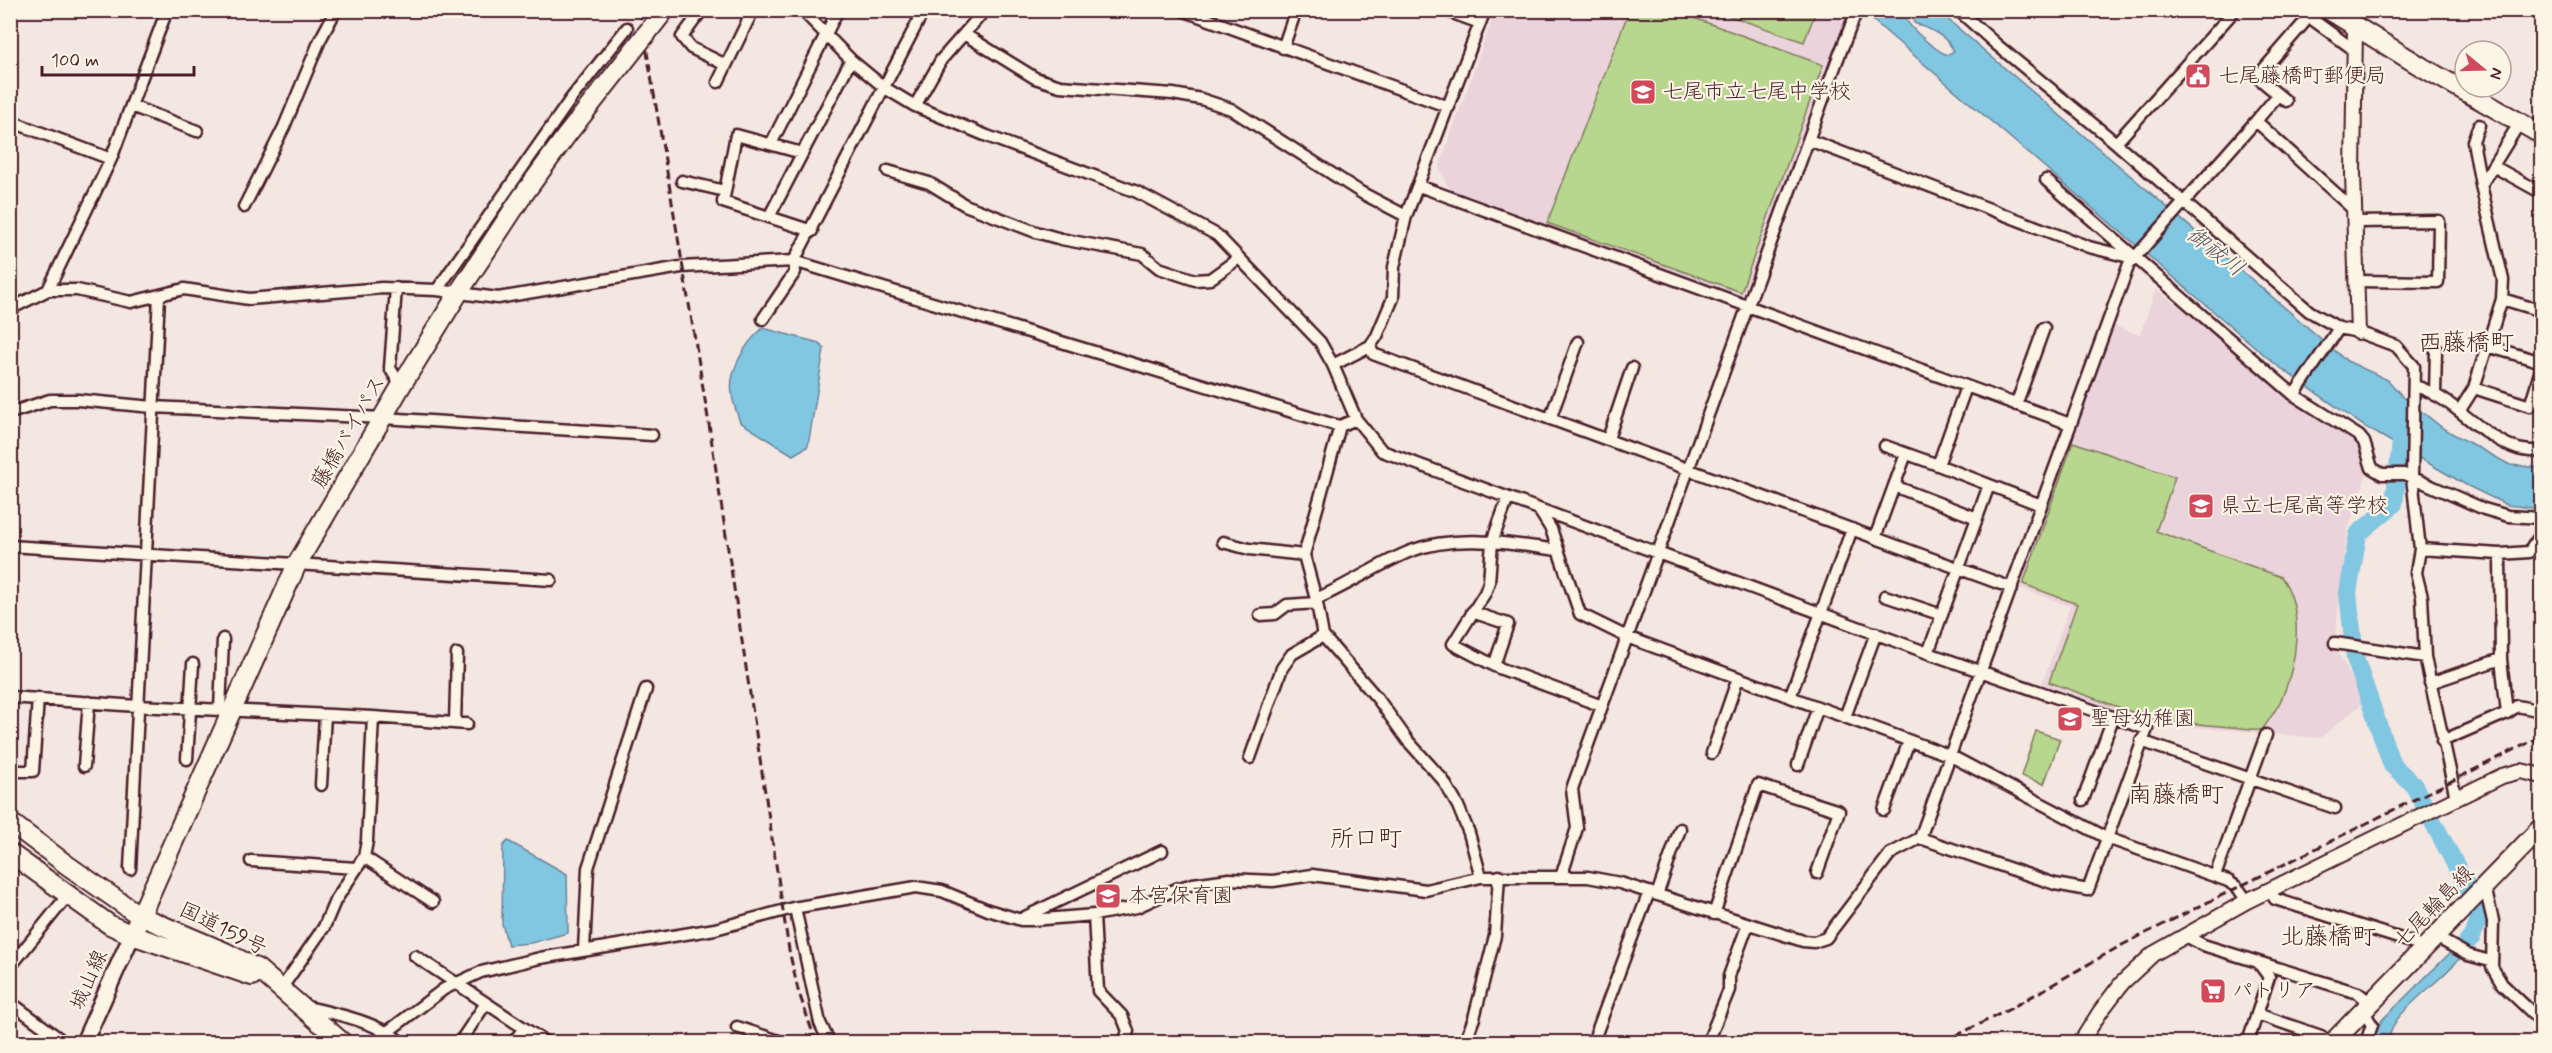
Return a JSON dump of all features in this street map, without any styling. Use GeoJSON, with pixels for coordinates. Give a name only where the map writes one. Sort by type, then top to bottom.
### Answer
{"type":"FeatureCollection","features":[{"type":"Feature","properties":{"kind":"main road","name":"藤橋バイパス"},"geometry":{"type":"LineString","coordinates":[[132,935],[225,711],[297,564],[401,386],[521,198],[566,136],[665,10]]}},
{"type":"Feature","properties":{"kind":"main road"},"geometry":{"type":"LineString","coordinates":[[2330,10],[2355,27],[2541,135]]}},
{"type":"Feature","properties":{"kind":"main road","name":"国道159号"},"geometry":{"type":"LineString","coordinates":[[10,822],[67,866],[141,915],[245,962],[273,980],[342,1042]]}},
{"type":"Feature","properties":{"kind":"main road","name":"七尾輪島線"},"geometry":{"type":"LineString","coordinates":[[2333,1042],[2437,943],[2483,888],[2541,827]]}},
{"type":"Feature","properties":{"kind":"main road","name":"国道159号"},"geometry":{"type":"LineString","coordinates":[[10,853],[110,925],[132,935],[250,975],[281,989]]}},
{"type":"Feature","properties":{"kind":"main road","name":"城山線"},"geometry":{"type":"LineString","coordinates":[[84,1042],[132,935]]}},
{"type":"Feature","properties":{"kind":"street"},"geometry":{"type":"LineString","coordinates":[[48,290],[111,159],[167,10]]}},
{"type":"Feature","properties":{"kind":"street"},"geometry":{"type":"LineString","coordinates":[[244,207],[284,127],[320,40],[336,10]]}},
{"type":"Feature","properties":{"kind":"street"},"geometry":{"type":"LineString","coordinates":[[702,10],[682,37],[691,48],[726,65]]}},
{"type":"Feature","properties":{"kind":"street"},"geometry":{"type":"LineString","coordinates":[[718,81],[753,10]]}},
{"type":"Feature","properties":{"kind":"street"},"geometry":{"type":"LineString","coordinates":[[802,10],[851,60],[885,88],[915,106],[987,136],[1137,192],[1217,235],[1320,342],[1333,365],[1356,419],[1382,451],[1820,613],[2147,729],[2088,890],[2055,884],[1920,838]]}},
{"type":"Feature","properties":{"kind":"street"},"geometry":{"type":"LineString","coordinates":[[771,144],[838,10]]}},
{"type":"Feature","properties":{"kind":"street"},"geometry":{"type":"LineString","coordinates":[[763,319],[795,272],[794,261],[812,231],[924,10]]}},
{"type":"Feature","properties":{"kind":"street"},"geometry":{"type":"LineString","coordinates":[[915,106],[941,60],[985,10]]}},
{"type":"Feature","properties":{"kind":"street"},"geometry":{"type":"LineString","coordinates":[[1182,10],[1449,107]]}},
{"type":"Feature","properties":{"kind":"street"},"geometry":{"type":"LineString","coordinates":[[1283,48],[1296,10]]}},
{"type":"Feature","properties":{"kind":"street"},"geometry":{"type":"LineString","coordinates":[[1444,10],[1480,23]]}},
{"type":"Feature","properties":{"kind":"street"},"geometry":{"type":"LineString","coordinates":[[1333,365],[1370,346],[1377,336],[1393,298],[1394,267],[1406,216],[1485,10]]}},
{"type":"Feature","properties":{"kind":"street"},"geometry":{"type":"LineString","coordinates":[[1958,10],[2116,143],[2309,311],[2339,328],[2358,332],[2396,346],[2414,366],[2415,386],[2408,476],[2420,549],[2416,573],[2422,597],[2425,657],[2456,798]]}},
{"type":"Feature","properties":{"kind":"street"},"geometry":{"type":"LineString","coordinates":[[2116,143],[2235,10]]}},
{"type":"Feature","properties":{"kind":"street"},"geometry":{"type":"LineString","coordinates":[[1561,877],[1576,828],[1572,789],[1857,13]]}},
{"type":"Feature","properties":{"kind":"street"},"geometry":{"type":"LineString","coordinates":[[374,1042],[444,988],[481,972],[584,950],[715,928],[795,908],[818,906],[916,887],[942,891],[1020,920],[1049,920],[1137,907],[1193,884],[1229,879],[1273,881],[1312,875],[1426,890],[1481,877],[1588,878],[1620,883],[1803,940],[1814,942],[1826,938],[1890,854],[1920,838],[2070,424],[2133,258],[2256,121],[2282,98],[2257,77],[2309,17],[2353,49]]}},
{"type":"Feature","properties":{"kind":"street"},"geometry":{"type":"LineString","coordinates":[[2355,27],[2353,49],[2354,216],[2358,332]]}},
{"type":"Feature","properties":{"kind":"street"},"geometry":{"type":"LineString","coordinates":[[437,290],[570,100],[627,28]]}},
{"type":"Feature","properties":{"kind":"street"},"geometry":{"type":"LineString","coordinates":[[964,34],[1035,78],[1060,86],[1173,94],[1202,99],[1231,109],[1362,193],[1406,216]]}},
{"type":"Feature","properties":{"kind":"street"},"geometry":{"type":"LineString","coordinates":[[769,217],[851,60]]}},
{"type":"Feature","properties":{"kind":"street"},"geometry":{"type":"LineString","coordinates":[[131,106],[197,131]]}},
{"type":"Feature","properties":{"kind":"street"},"geometry":{"type":"LineString","coordinates":[[10,121],[111,159]]}},
{"type":"Feature","properties":{"kind":"street"},"geometry":{"type":"LineString","coordinates":[[2256,121],[2354,216],[2439,221],[2438,282],[2356,281]]}},
{"type":"Feature","properties":{"kind":"street"},"geometry":{"type":"LineString","coordinates":[[2481,185],[2520,122]]}},
{"type":"Feature","properties":{"kind":"street"},"geometry":{"type":"LineString","coordinates":[[2460,410],[2474,388],[2502,299],[2503,280],[2473,141],[2479,125]]}},
{"type":"Feature","properties":{"kind":"street"},"geometry":{"type":"LineString","coordinates":[[802,153],[736,135],[723,202],[812,231]]}},
{"type":"Feature","properties":{"kind":"street"},"geometry":{"type":"LineString","coordinates":[[1809,140],[2089,247],[2133,258]]}},
{"type":"Feature","properties":{"kind":"street"},"geometry":{"type":"LineString","coordinates":[[2493,166],[2541,193]]}},
{"type":"Feature","properties":{"kind":"street"},"geometry":{"type":"LineString","coordinates":[[888,171],[929,183],[965,205],[1036,232],[1060,239],[1142,254],[1159,268],[1195,280],[1210,279],[1239,258]]}},
{"type":"Feature","properties":{"kind":"street"},"geometry":{"type":"LineString","coordinates":[[2046,180],[2133,258],[2294,395],[2359,436],[2364,442],[2372,468],[2382,474],[2408,476],[2484,509],[2508,516],[2541,518]]}},
{"type":"Feature","properties":{"kind":"street"},"geometry":{"type":"LineString","coordinates":[[682,181],[726,191]]}},
{"type":"Feature","properties":{"kind":"street"},"geometry":{"type":"LineString","coordinates":[[1419,186],[2070,424]]}},
{"type":"Feature","properties":{"kind":"street"},"geometry":{"type":"LineString","coordinates":[[10,309],[48,290],[77,290],[131,302],[184,290],[249,299],[396,288],[498,297],[681,267],[794,261],[1340,426],[1356,419]]}},
{"type":"Feature","properties":{"kind":"street"},"geometry":{"type":"LineString","coordinates":[[396,288],[390,368],[401,386]]}},
{"type":"Feature","properties":{"kind":"street"},"geometry":{"type":"LineString","coordinates":[[130,869],[159,296]]}},
{"type":"Feature","properties":{"kind":"street"},"geometry":{"type":"LineString","coordinates":[[2502,299],[2541,311]]}},
{"type":"Feature","properties":{"kind":"street"},"geometry":{"type":"LineString","coordinates":[[2016,405],[2044,328]]}},
{"type":"Feature","properties":{"kind":"street"},"geometry":{"type":"LineString","coordinates":[[2294,395],[2339,328]]}},
{"type":"Feature","properties":{"kind":"street"},"geometry":{"type":"LineString","coordinates":[[1550,419],[1578,342]]}},
{"type":"Feature","properties":{"kind":"street"},"geometry":{"type":"LineString","coordinates":[[1370,346],[1373,354],[2012,588]]}},
{"type":"Feature","properties":{"kind":"street"},"geometry":{"type":"LineString","coordinates":[[2474,388],[2530,406],[2541,364],[2487,346]]}},
{"type":"Feature","properties":{"kind":"street"},"geometry":{"type":"LineString","coordinates":[[2435,395],[2436,349]]}},
{"type":"Feature","properties":{"kind":"street"},"geometry":{"type":"LineString","coordinates":[[1608,440],[1632,368]]}},
{"type":"Feature","properties":{"kind":"street"},"geometry":{"type":"LineString","coordinates":[[2415,386],[2460,410],[2477,426],[2519,449],[2541,452]]}},
{"type":"Feature","properties":{"kind":"street"},"geometry":{"type":"LineString","coordinates":[[1938,465],[1966,387]]}},
{"type":"Feature","properties":{"kind":"street"},"geometry":{"type":"LineString","coordinates":[[10,413],[50,400],[78,400],[153,407],[383,418],[652,435]]}},
{"type":"Feature","properties":{"kind":"street"},"geometry":{"type":"LineString","coordinates":[[1340,426],[1304,555],[1317,601],[1323,636],[1378,699],[1408,741],[1443,780],[1458,806],[1469,833],[1481,877]]}},
{"type":"Feature","properties":{"kind":"street"},"geometry":{"type":"LineString","coordinates":[[1885,446],[2041,505]]}},
{"type":"Feature","properties":{"kind":"street"},"geometry":{"type":"LineString","coordinates":[[1875,538],[1906,454]]}},
{"type":"Feature","properties":{"kind":"street"},"geometry":{"type":"LineString","coordinates":[[1928,652],[1989,485]]}},
{"type":"Feature","properties":{"kind":"street"},"geometry":{"type":"LineString","coordinates":[[1894,486],[1977,518]]}},
{"type":"Feature","properties":{"kind":"street"},"geometry":{"type":"LineString","coordinates":[[1508,498],[1492,542],[1489,582],[1485,593],[1453,644],[1494,666],[1602,706]]}},
{"type":"Feature","properties":{"kind":"street"},"geometry":{"type":"LineString","coordinates":[[1539,510],[1546,519],[1580,614],[1627,637],[1951,756],[2106,838],[2228,881],[2238,888],[2247,901]]}},
{"type":"Feature","properties":{"kind":"street"},"geometry":{"type":"LineString","coordinates":[[1790,697],[1852,530]]}},
{"type":"Feature","properties":{"kind":"street"},"geometry":{"type":"LineString","coordinates":[[2420,549],[2500,554],[2529,552],[2541,533]]}},
{"type":"Feature","properties":{"kind":"street"},"geometry":{"type":"LineString","coordinates":[[1223,542],[1249,549],[1304,555]]}},
{"type":"Feature","properties":{"kind":"street"},"geometry":{"type":"LineString","coordinates":[[1260,615],[1275,614],[1287,605],[1317,601],[1413,550],[1440,543],[1492,542],[1558,550]]}},
{"type":"Feature","properties":{"kind":"street"},"geometry":{"type":"LineString","coordinates":[[10,546],[551,580]]}},
{"type":"Feature","properties":{"kind":"street"},"geometry":{"type":"LineString","coordinates":[[2500,554],[2501,659],[2507,713]]}},
{"type":"Feature","properties":{"kind":"street"},"geometry":{"type":"LineString","coordinates":[[1884,596],[1942,615]]}},
{"type":"Feature","properties":{"kind":"street"},"geometry":{"type":"LineString","coordinates":[[1472,612],[1508,624],[1494,666]]}},
{"type":"Feature","properties":{"kind":"street"},"geometry":{"type":"LineString","coordinates":[[1845,717],[1876,633]]}},
{"type":"Feature","properties":{"kind":"street"},"geometry":{"type":"LineString","coordinates":[[1250,758],[1282,669],[1292,654],[1323,636]]}},
{"type":"Feature","properties":{"kind":"street"},"geometry":{"type":"LineString","coordinates":[[223,639],[225,711]]}},
{"type":"Feature","properties":{"kind":"street"},"geometry":{"type":"LineString","coordinates":[[2340,644],[2425,657]]}},
{"type":"Feature","properties":{"kind":"street"},"geometry":{"type":"LineString","coordinates":[[455,723],[457,654]]}},
{"type":"Feature","properties":{"kind":"street"},"geometry":{"type":"LineString","coordinates":[[2430,683],[2501,659]]}},
{"type":"Feature","properties":{"kind":"street"},"geometry":{"type":"LineString","coordinates":[[187,759],[193,664]]}},
{"type":"Feature","properties":{"kind":"street"},"geometry":{"type":"LineString","coordinates":[[1712,753],[1738,678]]}},
{"type":"Feature","properties":{"kind":"street"},"geometry":{"type":"LineString","coordinates":[[584,950],[588,868],[646,689]]}},
{"type":"Feature","properties":{"kind":"street"},"geometry":{"type":"LineString","coordinates":[[10,696],[137,706],[373,717],[467,724]]}},
{"type":"Feature","properties":{"kind":"street"},"geometry":{"type":"LineString","coordinates":[[10,771],[33,771],[38,698]]}},
{"type":"Feature","properties":{"kind":"street"},"geometry":{"type":"LineString","coordinates":[[84,766],[88,702]]}},
{"type":"Feature","properties":{"kind":"street"},"geometry":{"type":"LineString","coordinates":[[2442,741],[2507,713],[2517,706],[2541,711]]}},
{"type":"Feature","properties":{"kind":"street"},"geometry":{"type":"LineString","coordinates":[[1798,765],[1818,707]]}},
{"type":"Feature","properties":{"kind":"street"},"geometry":{"type":"LineString","coordinates":[[321,785],[325,715]]}},
{"type":"Feature","properties":{"kind":"street"},"geometry":{"type":"LineString","coordinates":[[281,989],[324,927],[335,902],[364,856],[367,841],[373,717]]}},
{"type":"Feature","properties":{"kind":"street"},"geometry":{"type":"LineString","coordinates":[[2083,800],[2113,718]]}},
{"type":"Feature","properties":{"kind":"street"},"geometry":{"type":"LineString","coordinates":[[2215,876],[2266,735]]}},
{"type":"Feature","properties":{"kind":"street"},"geometry":{"type":"LineString","coordinates":[[1884,810],[1909,741]]}},
{"type":"Feature","properties":{"kind":"street"},"geometry":{"type":"LineString","coordinates":[[2141,741],[2336,808]]}},
{"type":"Feature","properties":{"kind":"street"},"geometry":{"type":"LineString","coordinates":[[2081,1042],[2122,983],[2153,954],[2247,901],[2421,814],[2516,771],[2529,771],[2541,776]]}},
{"type":"Feature","properties":{"kind":"street"},"geometry":{"type":"LineString","coordinates":[[1714,914],[1758,785],[1839,811],[1816,873]]}},
{"type":"Feature","properties":{"kind":"street"},"geometry":{"type":"LineString","coordinates":[[1593,1042],[1680,829]]}},
{"type":"Feature","properties":{"kind":"street"},"geometry":{"type":"LineString","coordinates":[[1020,920],[1162,851]]}},
{"type":"Feature","properties":{"kind":"street"},"geometry":{"type":"LineString","coordinates":[[364,856],[433,902]]}},
{"type":"Feature","properties":{"kind":"street"},"geometry":{"type":"LineString","coordinates":[[250,861],[356,868]]}},
{"type":"Feature","properties":{"kind":"street"},"geometry":{"type":"LineString","coordinates":[[1464,1042],[1474,1018],[1495,936],[1499,876]]}},
{"type":"Feature","properties":{"kind":"street"},"geometry":{"type":"LineString","coordinates":[[2483,888],[2493,921],[2490,961],[2495,975],[2541,1022]]}},
{"type":"Feature","properties":{"kind":"street"},"geometry":{"type":"LineString","coordinates":[[2270,891],[2275,899],[2437,943],[2490,961]]}},
{"type":"Feature","properties":{"kind":"street"},"geometry":{"type":"LineString","coordinates":[[10,967],[68,895]]}},
{"type":"Feature","properties":{"kind":"street"},"geometry":{"type":"LineString","coordinates":[[795,908],[820,1023],[829,1042]]}},
{"type":"Feature","properties":{"kind":"street"},"geometry":{"type":"LineString","coordinates":[[1094,915],[1098,991],[1122,1016],[1128,1031],[1124,1042]]}},
{"type":"Feature","properties":{"kind":"street"},"geometry":{"type":"LineString","coordinates":[[1708,1042],[1728,990],[1729,976],[1748,924]]}},
{"type":"Feature","properties":{"kind":"street"},"geometry":{"type":"LineString","coordinates":[[2186,936],[2203,945],[2358,993],[2368,1008],[2372,1025],[2366,1042]]}},
{"type":"Feature","properties":{"kind":"street"},"geometry":{"type":"LineString","coordinates":[[415,956],[545,1042]]}},
{"type":"Feature","properties":{"kind":"street"},"geometry":{"type":"LineString","coordinates":[[2248,1042],[2269,977],[2258,962]]}},
{"type":"Feature","properties":{"kind":"street"},"geometry":{"type":"LineString","coordinates":[[10,1002],[64,1042]]}},
{"type":"Feature","properties":{"kind":"street"},"geometry":{"type":"LineString","coordinates":[[460,1042],[486,1003]]}},
{"type":"Feature","properties":{"kind":"street"},"geometry":{"type":"LineString","coordinates":[[300,1006],[332,1013],[388,1032],[401,1042]]}},
{"type":"Feature","properties":{"kind":"street"},"geometry":{"type":"LineString","coordinates":[[2257,1014],[2321,1036],[2327,1042]]}},
{"type":"Feature","properties":{"kind":"street"},"geometry":{"type":"LineString","coordinates":[[737,1026],[782,1042]]}},
{"type":"Feature","properties":{"kind":"street"},"geometry":{"type":"LineString","coordinates":[[514,1042],[523,1029]]}},
{"type":"Feature","properties":{"kind":"shaded area","name":"七尾市立七尾中学校"},"geometry":{"type":"Polygon","coordinates":[[[1842,10],[1849,17],[1743,298],[1453,195],[1439,168],[1495,11],[1842,10]]]}},
{"type":"Feature","properties":{"kind":"shaded area","name":"県立七尾高等学校"},"geometry":{"type":"Polygon","coordinates":[[[2156,289],[2355,443],[2368,470],[2347,532],[2334,646],[2365,701],[2320,738],[2146,723],[2041,687],[2070,606],[2017,587],[2108,324],[2140,335],[2156,289]]]}},
{"type":"Feature","properties":{"kind":"green space"},"geometry":{"type":"Polygon","coordinates":[[[1629,11],[1675,11],[1823,65],[1741,292],[1547,223],[1629,11]]]}},
{"type":"Feature","properties":{"kind":"green space"},"geometry":{"type":"Polygon","coordinates":[[[1716,11],[1816,11],[1804,42],[1716,11]]]}},
{"type":"Feature","properties":{"kind":"green space"},"geometry":{"type":"Polygon","coordinates":[[[2073,442],[2175,477],[2156,531],[2281,577],[2289,590],[2296,620],[2295,653],[2282,698],[2262,730],[2154,720],[2049,682],[2077,604],[2023,584],[2073,442]]]}},
{"type":"Feature","properties":{"kind":"green space"},"geometry":{"type":"Polygon","coordinates":[[[2036,731],[2060,739],[2044,784],[2021,776],[2036,731]]]}},
{"type":"Feature","properties":{"kind":"water"},"geometry":{"type":"Polygon","coordinates":[[[1862,11],[1903,11],[1908,23],[1914,29],[1935,48],[1947,55],[1954,51],[1947,41],[1932,30],[1914,23],[1913,11],[1938,11],[2347,361],[2388,380],[2402,396],[2444,429],[2510,465],[2541,468],[2541,509],[2507,505],[2468,486],[2364,426],[2275,364],[1862,11]],[[1995,105],[1997,111],[2008,123],[2023,133],[2045,142],[2029,125],[1995,105]]]}},
{"type":"Feature","properties":{"kind":"water"},"geometry":{"type":"Polygon","coordinates":[[[763,328],[819,343],[824,349],[808,446],[793,455],[740,422],[733,401],[731,385],[736,367],[750,341],[763,328]]]}},
{"type":"Feature","properties":{"kind":"water"},"geometry":{"type":"Polygon","coordinates":[[[508,841],[567,874],[568,933],[531,943],[508,945],[502,924],[503,846],[508,841]]]}},
{"type":"Feature","properties":{"kind":"water"},"geometry":{"type":"Polygon","coordinates":[[[2480,916],[2477,931],[2470,946],[2459,960],[2406,1009],[2395,1023],[2387,1042],[2371,1042],[2382,1020],[2465,940],[2480,916]]]}},
{"type":"Feature","properties":{"kind":"waterway","name":"御祓川"},"geometry":{"type":"LineString","coordinates":[[1979,89],[2059,157]]}},
{"type":"Feature","properties":{"kind":"waterway"},"geometry":{"type":"LineString","coordinates":[[2403,424],[2394,504],[2358,534],[2348,593],[2355,658],[2392,765],[2413,784],[2472,896],[2478,919],[2472,937],[2468,941]]}},
{"type":"Feature","properties":{"kind":"railway"},"geometry":{"type":"LineString","coordinates":[[640,10],[709,424],[789,950],[798,990],[816,1042]]}},
{"type":"Feature","properties":{"kind":"railway"},"geometry":{"type":"LineString","coordinates":[[1943,1042],[2008,1010],[2122,945],[2542,736]]}},
{"type":"Feature","properties":{"kind":"place","name":"七尾藤橋町郵便局"},"geometry":{"type":"Point","coordinates":[2198,76]}},
{"type":"Feature","properties":{"kind":"place","name":"七尾市立七尾中学校"},"geometry":{"type":"Point","coordinates":[1643,92]}},
{"type":"Feature","properties":{"kind":"place","name":"県立七尾高等学校"},"geometry":{"type":"Point","coordinates":[2201,506]}},
{"type":"Feature","properties":{"kind":"place","name":"聖母幼稚園"},"geometry":{"type":"Point","coordinates":[2070,719]}},
{"type":"Feature","properties":{"kind":"place","name":"本宮保育園"},"geometry":{"type":"Point","coordinates":[1108,896]}},
{"type":"Feature","properties":{"kind":"place","name":"パトリア"},"geometry":{"type":"Point","coordinates":[2213,991]}},
{"type":"Feature","properties":{"kind":"district","name":"西藤橋町"},"geometry":{"type":"Point","coordinates":[2466,343]}},
{"type":"Feature","properties":{"kind":"district","name":"南藤橋町"},"geometry":{"type":"Point","coordinates":[2176,795]}},
{"type":"Feature","properties":{"kind":"district","name":"所口町"},"geometry":{"type":"Point","coordinates":[1366,839]}},
{"type":"Feature","properties":{"kind":"district","name":"北藤橋町"},"geometry":{"type":"Point","coordinates":[2328,937]}}]}
